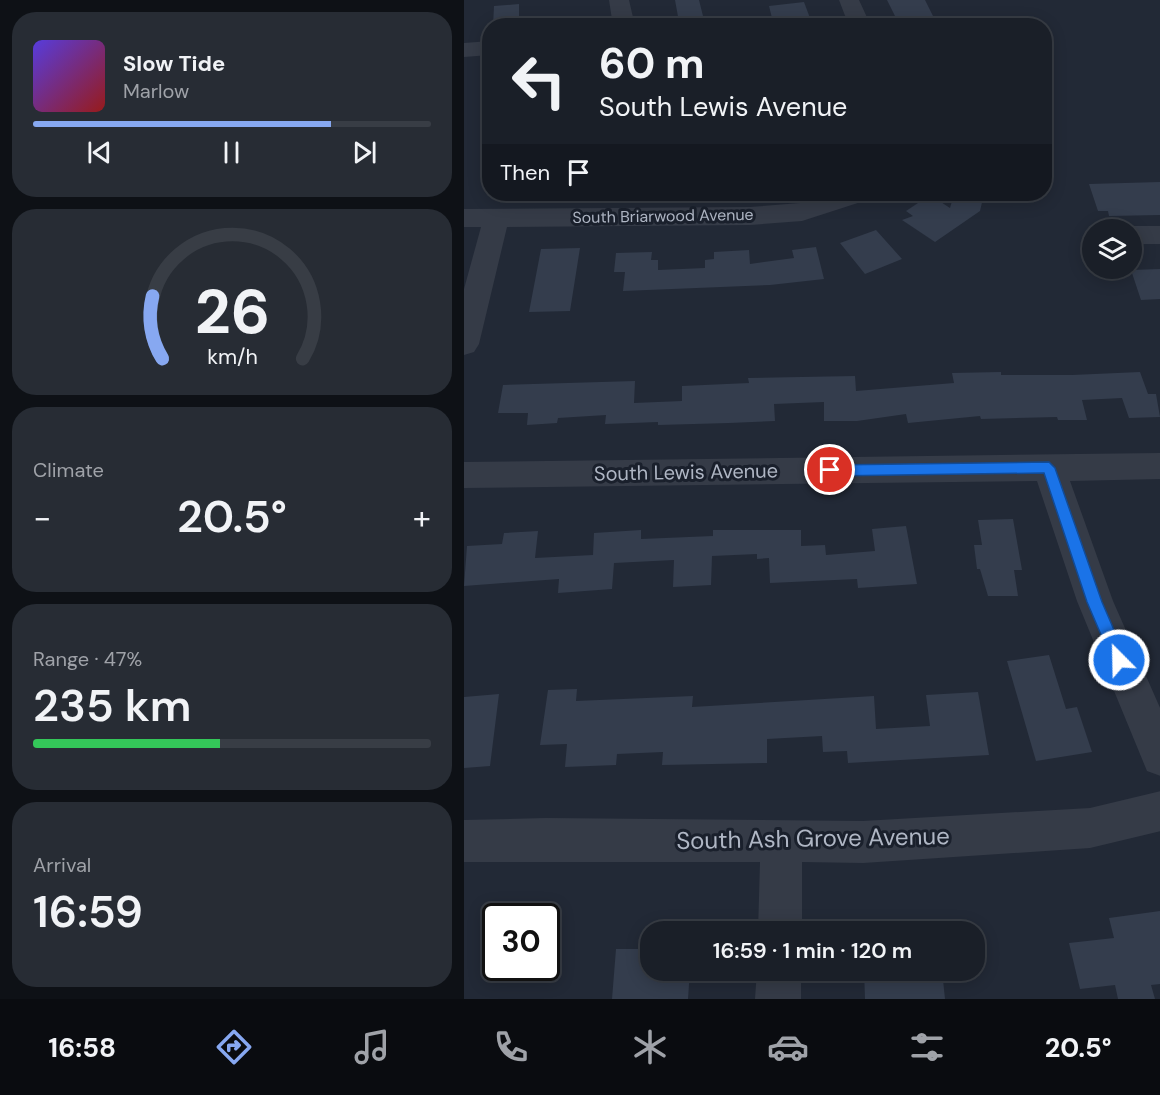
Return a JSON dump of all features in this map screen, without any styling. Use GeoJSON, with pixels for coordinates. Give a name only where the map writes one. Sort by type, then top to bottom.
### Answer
{"type":"FeatureCollection","features":[{"type":"Feature","properties":{"kind":"street"},"geometry":{"type":"LineString","coordinates":[[619,0],[622,18]]}},
{"type":"Feature","properties":{"kind":"street"},"geometry":{"type":"LineString","coordinates":[[849,0],[857,18]]}},
{"type":"Feature","properties":{"kind":"street"},"geometry":{"type":"LineString","coordinates":[[464,50],[482,49]]}},
{"type":"Feature","properties":{"kind":"street","name":"South Briarwood Avenue"},"geometry":{"type":"LineString","coordinates":[[464,218],[496,218],[652,205],[802,212],[836,201]]}},
{"type":"Feature","properties":{"kind":"street"},"geometry":{"type":"LineString","coordinates":[[464,344],[496,218]]}},
{"type":"Feature","properties":{"kind":"street"},"geometry":{"type":"LineString","coordinates":[[1142,235],[1160,235]]}},
{"type":"Feature","properties":{"kind":"street","name":"South Lewis Avenue"},"geometry":{"type":"LineString","coordinates":[[464,475],[1160,466]]}},
{"type":"Feature","properties":{"kind":"street"},"geometry":{"type":"LineString","coordinates":[[1049,468],[1095,602],[1160,757]]}},
{"type":"Feature","properties":{"kind":"street","name":"South Ash Grove Avenue"},"geometry":{"type":"LineString","coordinates":[[464,841],[546,839],[863,843],[1090,828],[1160,811]]}},
{"type":"Feature","properties":{"kind":"street"},"geometry":{"type":"LineString","coordinates":[[779,921],[781,842]]}},
{"type":"Feature","properties":{"kind":"street"},"geometry":{"type":"LineString","coordinates":[[778,999],[779,981]]}},
{"type":"Feature","properties":{"kind":"building"},"geometry":{"type":"Polygon","coordinates":[[[675,0],[699,0],[704,18],[678,18],[675,0]]]}},
{"type":"Feature","properties":{"kind":"building"},"geometry":{"type":"Polygon","coordinates":[[[887,0],[925,0],[934,18],[896,18],[887,0]]]}},
{"type":"Feature","properties":{"kind":"building"},"geometry":{"type":"Polygon","coordinates":[[[804,2],[810,18],[772,18],[769,6],[804,2]]]}},
{"type":"Feature","properties":{"kind":"building"},"geometry":{"type":"Polygon","coordinates":[[[519,4],[519,18],[493,18],[494,6],[519,4]]]}},
{"type":"Feature","properties":{"kind":"building"},"geometry":{"type":"Polygon","coordinates":[[[1160,182],[1160,215],[1109,216],[1108,211],[1098,211],[1089,184],[1160,182]]]}},
{"type":"Feature","properties":{"kind":"building"},"geometry":{"type":"Polygon","coordinates":[[[921,201],[939,201],[950,208],[952,201],[982,201],[980,211],[935,242],[902,220],[913,216],[906,211],[921,201]]]}},
{"type":"Feature","properties":{"kind":"building"},"geometry":{"type":"Polygon","coordinates":[[[876,230],[902,259],[865,274],[840,243],[876,230]]]}},
{"type":"Feature","properties":{"kind":"building"},"geometry":{"type":"Polygon","coordinates":[[[816,247],[824,279],[770,285],[623,291],[625,272],[614,272],[616,253],[652,252],[651,260],[658,260],[658,270],[705,268],[705,260],[714,259],[714,252],[749,250],[750,264],[794,258],[792,250],[816,247]]]}},
{"type":"Feature","properties":{"kind":"building"},"geometry":{"type":"Polygon","coordinates":[[[580,248],[570,311],[529,312],[541,249],[580,248]]]}},
{"type":"Feature","properties":{"kind":"building"},"geometry":{"type":"Polygon","coordinates":[[[1160,269],[1160,299],[1141,300],[1134,279],[1142,279],[1142,270],[1160,269]]]}},
{"type":"Feature","properties":{"kind":"building"},"geometry":{"type":"Polygon","coordinates":[[[1001,372],[1001,375],[1072,375],[1140,372],[1148,394],[1156,394],[1160,417],[1129,418],[1122,398],[1082,400],[1087,420],[1058,420],[1057,417],[981,419],[980,416],[908,423],[906,414],[857,421],[824,421],[824,402],[774,404],[775,421],[729,423],[605,424],[606,415],[558,418],[557,423],[527,425],[528,413],[498,413],[503,385],[635,381],[634,403],[682,401],[682,386],[749,383],[748,378],[855,376],[856,391],[954,383],[952,373],[1001,372]]]}},
{"type":"Feature","properties":{"kind":"building"},"geometry":{"type":"Polygon","coordinates":[[[1013,519],[1022,570],[1014,570],[1018,596],[988,596],[980,569],[977,569],[974,545],[982,545],[978,520],[1013,519]]]}},
{"type":"Feature","properties":{"kind":"building"},"geometry":{"type":"Polygon","coordinates":[[[906,526],[917,584],[858,588],[857,579],[770,583],[769,558],[757,559],[757,554],[712,556],[711,585],[673,587],[674,560],[614,563],[612,589],[558,593],[559,579],[464,586],[467,546],[502,544],[504,533],[538,531],[535,558],[593,555],[594,533],[641,530],[641,539],[713,536],[713,530],[801,530],[801,546],[825,545],[826,555],[875,551],[872,529],[906,526]]]}},
{"type":"Feature","properties":{"kind":"building"},"geometry":{"type":"Polygon","coordinates":[[[1049,655],[1066,709],[1077,707],[1092,752],[1036,761],[1007,661],[1049,655]]]}},
{"type":"Feature","properties":{"kind":"building"},"geometry":{"type":"Polygon","coordinates":[[[577,689],[576,701],[693,696],[692,707],[874,696],[876,729],[930,726],[926,695],[978,692],[989,755],[848,763],[847,751],[823,752],[822,736],[767,739],[767,763],[662,765],[663,752],[617,754],[616,765],[565,767],[567,744],[540,745],[548,690],[577,689]]]}},
{"type":"Feature","properties":{"kind":"building"},"geometry":{"type":"Polygon","coordinates":[[[499,694],[490,766],[464,768],[464,697],[499,694]]]}},
{"type":"Feature","properties":{"kind":"building"},"geometry":{"type":"Polygon","coordinates":[[[1160,911],[1160,984],[1151,985],[1155,999],[1118,999],[1115,985],[1080,989],[1069,943],[1114,938],[1109,918],[1160,911]]]}},
{"type":"Feature","properties":{"kind":"building"},"geometry":{"type":"Polygon","coordinates":[[[616,949],[640,949],[640,981],[689,981],[688,999],[612,999],[616,949]]]}},
{"type":"Feature","properties":{"kind":"building"},"geometry":{"type":"Polygon","coordinates":[[[864,981],[943,981],[945,999],[865,999],[864,981]]]}},
{"type":"Feature","properties":{"kind":"route"},"geometry":{"type":"LineString","coordinates":[[830,470],[1049,468],[1095,602],[1119,660]]}}]}
